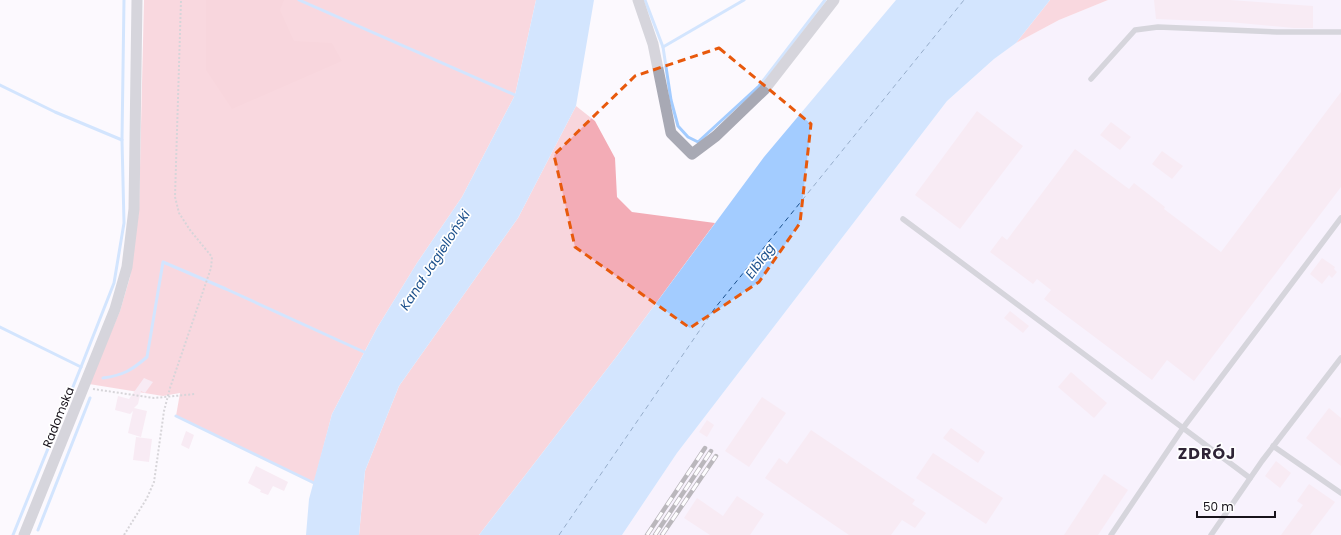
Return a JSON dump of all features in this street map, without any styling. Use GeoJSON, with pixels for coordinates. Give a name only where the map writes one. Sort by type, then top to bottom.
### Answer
{"type":"FeatureCollection","features":[{"type":"Feature","properties":{"kind":"street","name":"Radomska"},"geometry":{"type":"LineString","coordinates":[[24,535],[115,309],[127,267],[134,209],[137,0]]}},
{"type":"Feature","properties":{"kind":"street"},"geometry":{"type":"LineString","coordinates":[[638,0],[653,44],[671,133],[692,154],[716,136],[764,90],[834,0]]}},
{"type":"Feature","properties":{"kind":"lane"},"geometry":{"type":"LineString","coordinates":[[1091,79],[1135,30],[1158,27],[1277,32],[1341,32]]}},
{"type":"Feature","properties":{"kind":"lane"},"geometry":{"type":"LineString","coordinates":[[1111,535],[1183,428],[1341,218]]}},
{"type":"Feature","properties":{"kind":"lane"},"geometry":{"type":"LineString","coordinates":[[903,219],[1250,478]]}},
{"type":"Feature","properties":{"kind":"lane"},"geometry":{"type":"LineString","coordinates":[[1211,535],[1273,446],[1340,361]]}},
{"type":"Feature","properties":{"kind":"lane"},"geometry":{"type":"LineString","coordinates":[[1273,446],[1341,494]]}},
{"type":"Feature","properties":{"kind":"path"},"geometry":{"type":"LineString","coordinates":[[124,535],[147,498],[154,482],[167,398],[211,268],[212,257],[190,230],[179,212],[176,197],[181,0]]}},
{"type":"Feature","properties":{"kind":"path"},"geometry":{"type":"LineString","coordinates":[[84,388],[154,398],[167,398],[194,394]]}},
{"type":"Feature","properties":{"kind":"highlighted area"},"geometry":{"type":"Polygon","coordinates":[[[719,48],[811,124],[800,223],[759,282],[690,328],[575,247],[554,155],[635,76],[719,48]]]}},
{"type":"Feature","properties":{"kind":"shaded area"},"geometry":{"type":"Polygon","coordinates":[[[144,0],[536,0],[515,95],[462,197],[417,263],[377,328],[332,414],[314,483],[176,416],[180,393],[163,396],[89,384],[120,311],[130,277],[139,210],[144,0]]]}},
{"type":"Feature","properties":{"kind":"shaded area"},"geometry":{"type":"Polygon","coordinates":[[[206,0],[284,0],[280,10],[294,41],[332,43],[342,61],[232,109],[206,70],[206,0]]]}},
{"type":"Feature","properties":{"kind":"shaded area"},"geometry":{"type":"Polygon","coordinates":[[[1050,0],[1108,0],[1059,20],[1016,43],[1050,0]]]}},
{"type":"Feature","properties":{"kind":"shaded area"},"geometry":{"type":"Polygon","coordinates":[[[1108,0],[1341,0],[1341,535],[622,535],[677,453],[947,101],[994,59],[1016,43],[1059,20],[1108,0]]]}},
{"type":"Feature","properties":{"kind":"shaded area"},"geometry":{"type":"Polygon","coordinates":[[[576,106],[595,121],[615,158],[617,197],[632,212],[715,223],[617,356],[479,535],[359,535],[365,471],[399,386],[518,218],[576,106]]]}},
{"type":"Feature","properties":{"kind":"water","name":"Kanał Jagielloński"},"geometry":{"type":"Polygon","coordinates":[[[536,0],[594,0],[576,106],[518,218],[399,386],[365,471],[359,535],[306,535],[309,499],[332,414],[377,328],[417,263],[462,197],[515,95],[536,0]]]}},
{"type":"Feature","properties":{"kind":"water","name":"Elbląg"},"geometry":{"type":"Polygon","coordinates":[[[896,0],[1050,0],[1016,43],[994,59],[947,101],[677,453],[622,535],[479,535],[617,356],[764,157],[896,0]]]}},
{"type":"Feature","properties":{"kind":"building"},"geometry":{"type":"Polygon","coordinates":[[[1154,0],[1230,0],[1313,6],[1313,28],[1156,19],[1154,0]]]}},
{"type":"Feature","properties":{"kind":"building"},"geometry":{"type":"Polygon","coordinates":[[[1341,92],[1341,187],[1194,381],[1167,360],[1152,380],[1044,299],[1051,290],[1037,279],[1033,284],[990,252],[1002,236],[1007,240],[1075,149],[1129,189],[1134,183],[1165,207],[1164,209],[1221,252],[1341,92]]]}},
{"type":"Feature","properties":{"kind":"building"},"geometry":{"type":"Polygon","coordinates":[[[977,111],[1023,146],[960,229],[915,195],[977,111]]]}},
{"type":"Feature","properties":{"kind":"building"},"geometry":{"type":"Polygon","coordinates":[[[1111,122],[1131,137],[1120,150],[1100,135],[1111,122]]]}},
{"type":"Feature","properties":{"kind":"building"},"geometry":{"type":"Polygon","coordinates":[[[1162,151],[1183,166],[1172,179],[1152,164],[1162,151]]]}},
{"type":"Feature","properties":{"kind":"building"},"geometry":{"type":"Polygon","coordinates":[[[1322,258],[1335,267],[1334,269],[1337,272],[1332,278],[1329,275],[1322,284],[1310,274],[1322,258]]]}},
{"type":"Feature","properties":{"kind":"building"},"geometry":{"type":"Polygon","coordinates":[[[1010,311],[1029,326],[1023,333],[1004,318],[1010,311]]]}},
{"type":"Feature","properties":{"kind":"building"},"geometry":{"type":"Polygon","coordinates":[[[1071,372],[1107,403],[1094,418],[1058,387],[1071,372]]]}},
{"type":"Feature","properties":{"kind":"building"},"geometry":{"type":"Polygon","coordinates":[[[144,378],[153,382],[145,393],[141,391],[138,404],[134,408],[147,411],[141,437],[128,433],[133,411],[130,414],[115,410],[118,396],[129,399],[144,378]]]}},
{"type":"Feature","properties":{"kind":"building"},"geometry":{"type":"Polygon","coordinates":[[[762,397],[786,413],[749,467],[725,451],[762,397]]]}},
{"type":"Feature","properties":{"kind":"building"},"geometry":{"type":"Polygon","coordinates":[[[1329,408],[1341,418],[1341,466],[1306,438],[1329,408]]]}},
{"type":"Feature","properties":{"kind":"building"},"geometry":{"type":"Polygon","coordinates":[[[707,420],[714,425],[707,437],[699,432],[707,420]]]}},
{"type":"Feature","properties":{"kind":"building"},"geometry":{"type":"Polygon","coordinates":[[[951,428],[985,452],[978,463],[943,438],[951,428]]]}},
{"type":"Feature","properties":{"kind":"building"},"geometry":{"type":"Polygon","coordinates":[[[811,430],[915,500],[912,504],[926,513],[915,528],[902,520],[891,535],[849,535],[765,478],[779,458],[787,464],[811,430]]]}},
{"type":"Feature","properties":{"kind":"building"},"geometry":{"type":"Polygon","coordinates":[[[186,431],[194,435],[189,449],[181,445],[186,431]]]}},
{"type":"Feature","properties":{"kind":"building"},"geometry":{"type":"Polygon","coordinates":[[[136,437],[152,439],[149,462],[133,460],[136,437]]]}},
{"type":"Feature","properties":{"kind":"building"},"geometry":{"type":"Polygon","coordinates":[[[933,453],[1003,498],[986,524],[916,478],[933,453]]]}},
{"type":"Feature","properties":{"kind":"building"},"geometry":{"type":"Polygon","coordinates":[[[1276,461],[1291,473],[1280,488],[1265,476],[1276,461]]]}},
{"type":"Feature","properties":{"kind":"building"},"geometry":{"type":"Polygon","coordinates":[[[256,466],[288,482],[284,491],[273,486],[268,495],[260,492],[261,490],[248,483],[256,466]]]}},
{"type":"Feature","properties":{"kind":"building"},"geometry":{"type":"Polygon","coordinates":[[[1104,474],[1128,490],[1098,535],[1064,535],[1104,474]]]}},
{"type":"Feature","properties":{"kind":"building"},"geometry":{"type":"Polygon","coordinates":[[[1309,484],[1335,502],[1310,535],[1281,535],[1303,505],[1297,501],[1309,484]]]}},
{"type":"Feature","properties":{"kind":"building"},"geometry":{"type":"Polygon","coordinates":[[[737,496],[764,514],[750,535],[710,535],[684,518],[697,498],[723,516],[737,496]]]}},
{"type":"Feature","properties":{"kind":"waterway"},"geometry":{"type":"LineString","coordinates":[[13,535],[114,283],[124,223],[122,140],[124,0]]}},
{"type":"Feature","properties":{"kind":"waterway"},"geometry":{"type":"LineString","coordinates":[[299,0],[515,95]]}},
{"type":"Feature","properties":{"kind":"waterway"},"geometry":{"type":"LineString","coordinates":[[645,0],[663,47],[671,100],[678,126],[688,137],[698,142],[759,86],[825,0]]}},
{"type":"Feature","properties":{"kind":"waterway"},"geometry":{"type":"LineString","coordinates":[[663,47],[744,0]]}},
{"type":"Feature","properties":{"kind":"waterway"},"geometry":{"type":"LineString","coordinates":[[0,85],[55,112],[122,140]]}},
{"type":"Feature","properties":{"kind":"waterway"},"geometry":{"type":"LineString","coordinates":[[103,378],[127,371],[147,357],[163,262],[364,352]]}},
{"type":"Feature","properties":{"kind":"waterway"},"geometry":{"type":"LineString","coordinates":[[0,327],[81,367]]}},
{"type":"Feature","properties":{"kind":"waterway"},"geometry":{"type":"LineString","coordinates":[[38,530],[90,398]]}},
{"type":"Feature","properties":{"kind":"waterway"},"geometry":{"type":"LineString","coordinates":[[176,416],[314,483]]}},
{"type":"Feature","properties":{"kind":"ferry route"},"geometry":{"type":"LineString","coordinates":[[559,535],[715,308],[964,0]]}},
{"type":"Feature","properties":{"kind":"railway"},"geometry":{"type":"LineString","coordinates":[[647,535],[705,448]]}},
{"type":"Feature","properties":{"kind":"railway"},"geometry":{"type":"LineString","coordinates":[[655,535],[711,451]]}},
{"type":"Feature","properties":{"kind":"railway"},"geometry":{"type":"LineString","coordinates":[[662,535],[716,456]]}},
{"type":"Feature","properties":{"kind":"district","name":"ZDRÓJ"},"geometry":{"type":"Point","coordinates":[1207,453]}}]}
